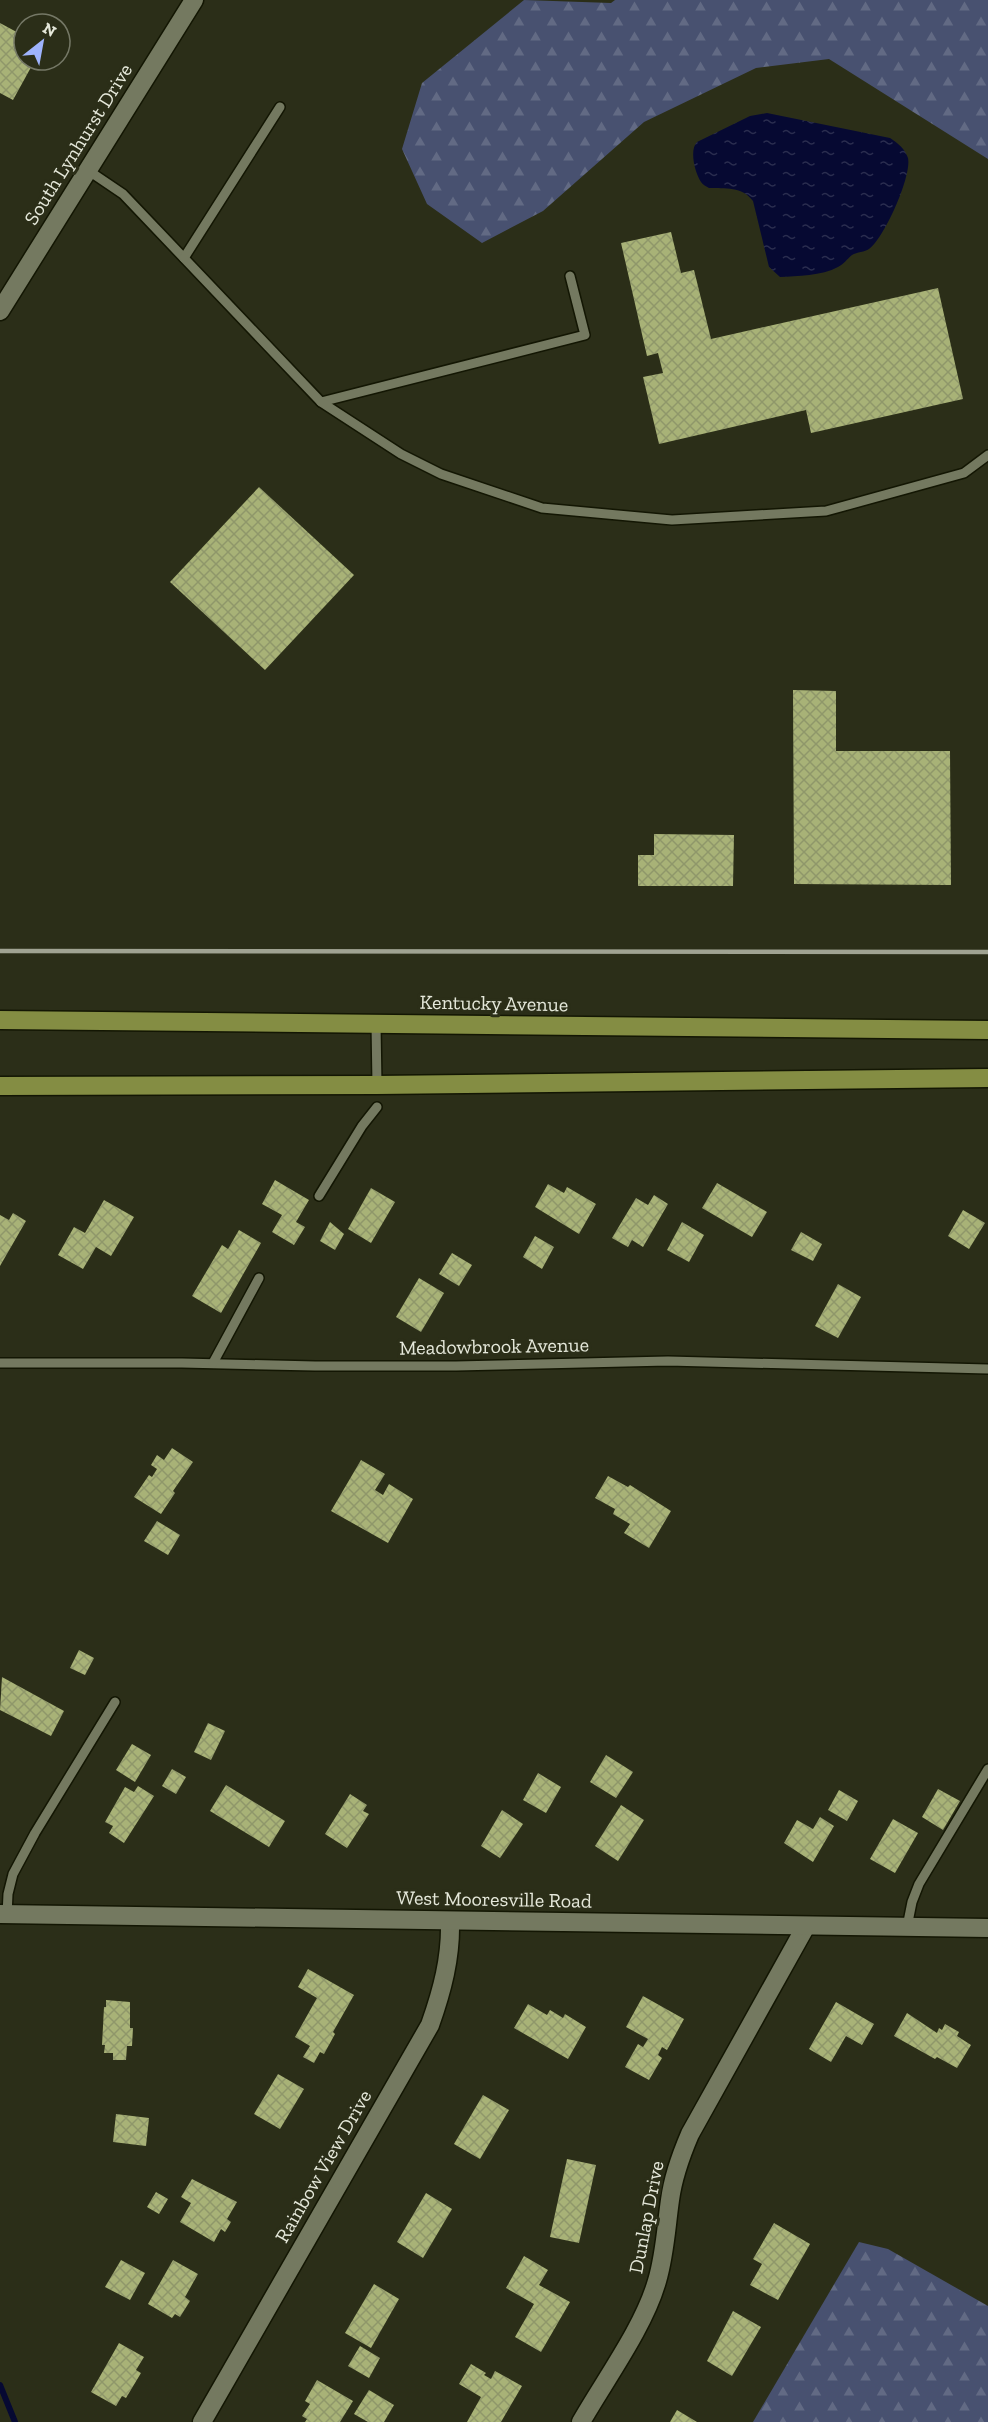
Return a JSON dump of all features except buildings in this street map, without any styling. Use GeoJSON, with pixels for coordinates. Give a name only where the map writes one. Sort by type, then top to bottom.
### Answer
{"type":"FeatureCollection","features":[{"type":"Feature","properties":{"kind":"main road","name":"Kentucky Avenue"},"geometry":{"type":"LineString","coordinates":[[0,1020],[988,1030]]}},
{"type":"Feature","properties":{"kind":"main road"},"geometry":{"type":"LineString","coordinates":[[0,1086],[377,1085],[988,1078]]}},
{"type":"Feature","properties":{"kind":"street","name":"South Lynhurst Drive"},"geometry":{"type":"LineString","coordinates":[[0,311],[194,0]]}},
{"type":"Feature","properties":{"kind":"street","name":"West Mooresville Road"},"geometry":{"type":"LineString","coordinates":[[4,1915],[988,1928]]}},
{"type":"Feature","properties":{"kind":"street","name":"Rainbow View Drive"},"geometry":{"type":"LineString","coordinates":[[202,2422],[430,2025],[445,1979],[450,1921]]}},
{"type":"Feature","properties":{"kind":"street","name":"Dunlap Drive"},"geometry":{"type":"LineString","coordinates":[[581,2422],[641,2319],[653,2293],[666,2246],[672,2189],[679,2161],[690,2134],[806,1926]]}},
{"type":"Feature","properties":{"kind":"lane"},"geometry":{"type":"LineString","coordinates":[[184,258],[280,107]]}},
{"type":"Feature","properties":{"kind":"lane"},"geometry":{"type":"LineString","coordinates":[[88,171],[123,194],[321,402],[401,454],[441,474],[531,505],[542,508],[672,520],[826,510],[964,473],[988,455]]}},
{"type":"Feature","properties":{"kind":"lane"},"geometry":{"type":"LineString","coordinates":[[321,402],[585,335],[570,276]]}},
{"type":"Feature","properties":{"kind":"lane"},"geometry":{"type":"LineString","coordinates":[[376,1024],[377,1085]]}},
{"type":"Feature","properties":{"kind":"lane"},"geometry":{"type":"LineString","coordinates":[[320,1197],[362,1126],[377,1107]]}},
{"type":"Feature","properties":{"kind":"lane"},"geometry":{"type":"LineString","coordinates":[[213,1363],[259,1278]]}},
{"type":"Feature","properties":{"kind":"lane","name":"Meadowbrook Avenue"},"geometry":{"type":"LineString","coordinates":[[0,1364],[213,1363],[456,1366],[668,1361],[988,1369]]}},
{"type":"Feature","properties":{"kind":"lane"},"geometry":{"type":"LineString","coordinates":[[4,1915],[13,1874],[35,1833],[115,1702]]}},
{"type":"Feature","properties":{"kind":"lane"},"geometry":{"type":"LineString","coordinates":[[907,1927],[912,1902],[919,1884],[988,1769]]}},
{"type":"Feature","properties":{"kind":"green space"},"geometry":{"type":"Polygon","coordinates":[[[524,0],[611,3],[615,0],[988,0],[988,159],[829,59],[756,68],[644,122],[543,211],[482,243],[427,204],[402,149],[422,83],[524,0]]]}},
{"type":"Feature","properties":{"kind":"green space"},"geometry":{"type":"Polygon","coordinates":[[[859,2242],[888,2249],[988,2306],[988,2422],[753,2422],[859,2242]]]}},
{"type":"Feature","properties":{"kind":"water"},"geometry":{"type":"Polygon","coordinates":[[[767,113],[890,138],[903,149],[908,158],[906,178],[889,221],[869,249],[852,255],[832,270],[809,275],[780,277],[769,267],[753,201],[749,196],[738,191],[709,188],[701,182],[694,162],[693,150],[697,142],[750,116],[767,113]]]}},
{"type":"Feature","properties":{"kind":"waterway"},"geometry":{"type":"LineString","coordinates":[[0,2385],[15,2422]]}},
{"type":"Feature","properties":{"kind":"railway"},"geometry":{"type":"LineString","coordinates":[[0,951],[988,952]]}}]}
